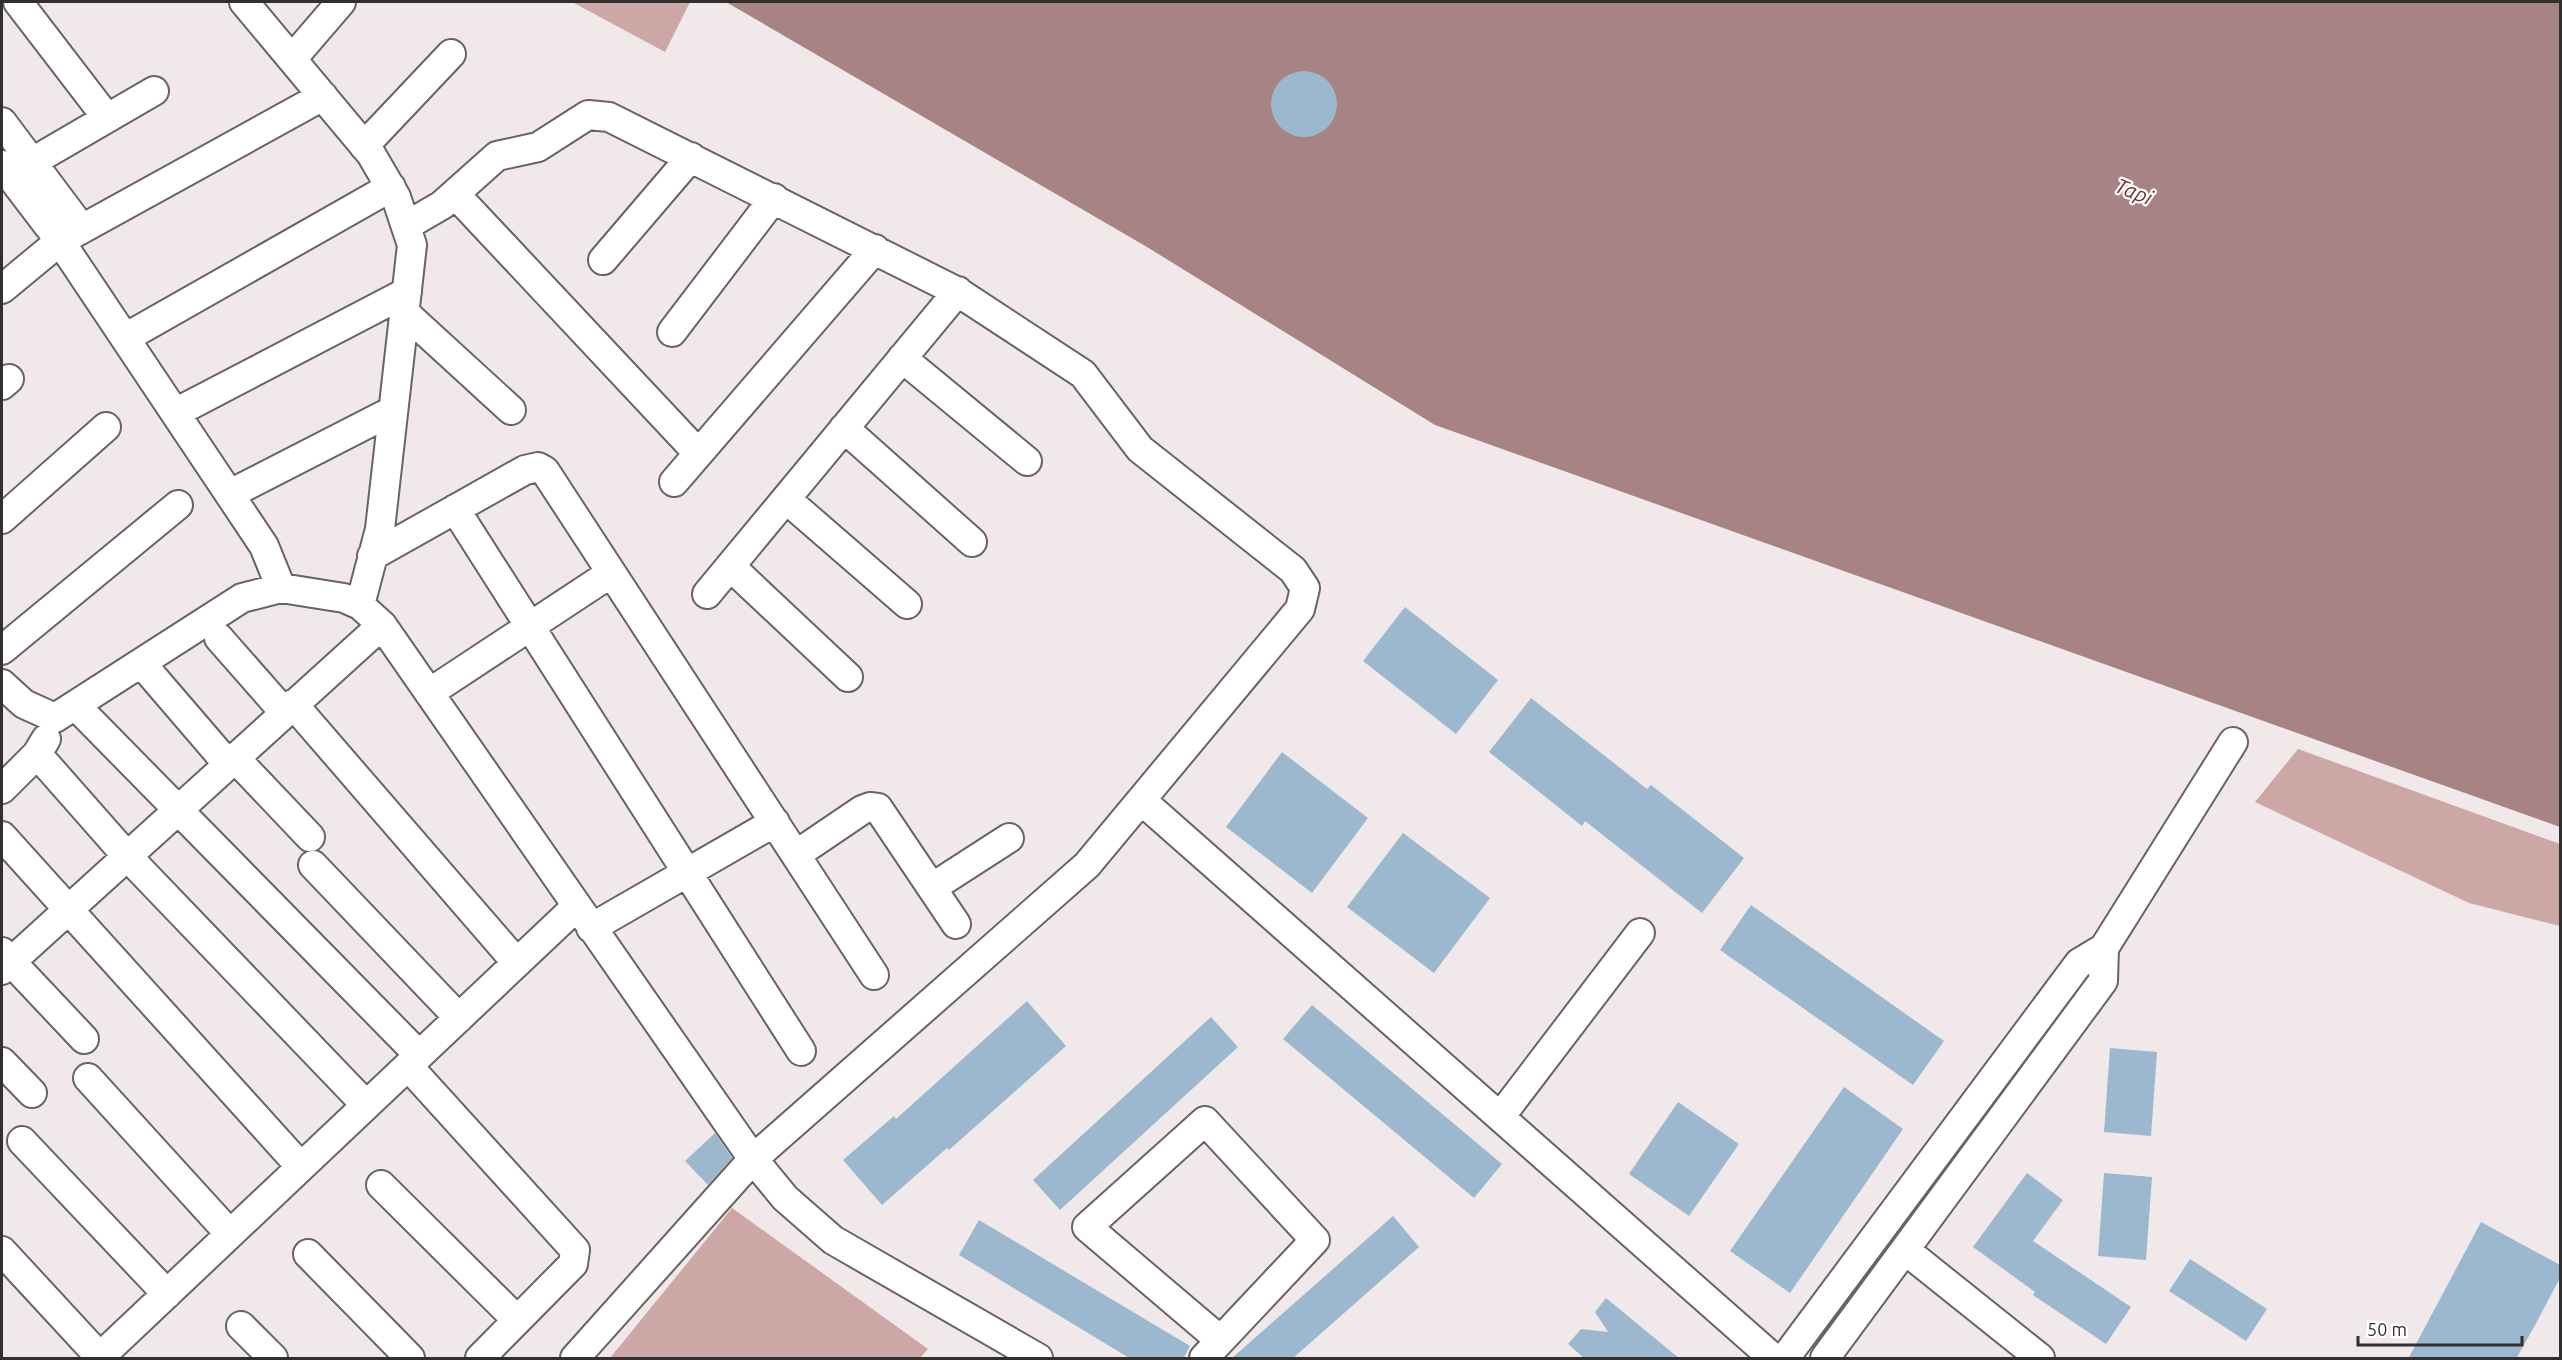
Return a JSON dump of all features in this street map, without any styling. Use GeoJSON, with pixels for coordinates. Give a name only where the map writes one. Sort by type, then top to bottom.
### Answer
{"type":"FeatureCollection","features":[{"type":"Feature","properties":{"kind":"street"},"geometry":{"type":"LineString","coordinates":[[18,2],[107,118]]}},
{"type":"Feature","properties":{"kind":"street"},"geometry":{"type":"LineString","coordinates":[[244,2],[364,146],[391,187],[412,245],[380,529],[360,605]]}},
{"type":"Feature","properties":{"kind":"street"},"geometry":{"type":"LineString","coordinates":[[292,59],[341,2]]}},
{"type":"Feature","properties":{"kind":"street"},"geometry":{"type":"LineString","coordinates":[[364,146],[451,54]]}},
{"type":"Feature","properties":{"kind":"street"},"geometry":{"type":"LineString","coordinates":[[32,162],[154,91]]}},
{"type":"Feature","properties":{"kind":"street"},"geometry":{"type":"LineString","coordinates":[[2,289],[71,235],[323,96]]}},
{"type":"Feature","properties":{"kind":"street"},"geometry":{"type":"LineString","coordinates":[[406,226],[442,205],[497,156],[538,147],[588,115],[609,117],[958,291],[1083,374],[1140,449],[1293,570],[1305,588],[1300,609],[1087,865],[753,1159],[575,1359]]}},
{"type":"Feature","properties":{"kind":"street"},"geometry":{"type":"LineString","coordinates":[[2,122],[32,162],[125,338],[264,546],[281,588]]}},
{"type":"Feature","properties":{"kind":"street"},"geometry":{"type":"LineString","coordinates":[[603,260],[691,157]]}},
{"type":"Feature","properties":{"kind":"street"},"geometry":{"type":"LineString","coordinates":[[2,165],[71,235]]}},
{"type":"Feature","properties":{"kind":"street"},"geometry":{"type":"LineString","coordinates":[[125,338],[391,187]]}},
{"type":"Feature","properties":{"kind":"street"},"geometry":{"type":"LineString","coordinates":[[455,194],[698,453]]}},
{"type":"Feature","properties":{"kind":"street"},"geometry":{"type":"LineString","coordinates":[[672,332],[774,198]]}},
{"type":"Feature","properties":{"kind":"street"},"geometry":{"type":"LineString","coordinates":[[674,482],[875,249]]}},
{"type":"Feature","properties":{"kind":"street"},"geometry":{"type":"LineString","coordinates":[[707,594],[958,291]]}},
{"type":"Feature","properties":{"kind":"street"},"geometry":{"type":"LineString","coordinates":[[406,302],[511,410]]}},
{"type":"Feature","properties":{"kind":"street"},"geometry":{"type":"LineString","coordinates":[[175,413],[406,302]]}},
{"type":"Feature","properties":{"kind":"street"},"geometry":{"type":"LineString","coordinates":[[902,358],[1027,461]]}},
{"type":"Feature","properties":{"kind":"street"},"geometry":{"type":"LineString","coordinates":[[230,494],[392,411]]}},
{"type":"Feature","properties":{"kind":"street"},"geometry":{"type":"LineString","coordinates":[[2,519],[106,427]]}},
{"type":"Feature","properties":{"kind":"street"},"geometry":{"type":"LineString","coordinates":[[844,428],[972,542]]}},
{"type":"Feature","properties":{"kind":"street"},"geometry":{"type":"LineString","coordinates":[[372,556],[525,470],[538,467],[545,471],[874,975]]}},
{"type":"Feature","properties":{"kind":"street"},"geometry":{"type":"LineString","coordinates":[[786,499],[907,604]]}},
{"type":"Feature","properties":{"kind":"street"},"geometry":{"type":"LineString","coordinates":[[2,650],[178,505]]}},
{"type":"Feature","properties":{"kind":"street"},"geometry":{"type":"LineString","coordinates":[[455,509],[801,1051]]}},
{"type":"Feature","properties":{"kind":"street"},"geometry":{"type":"LineString","coordinates":[[730,566],[848,676]]}},
{"type":"Feature","properties":{"kind":"street"},"geometry":{"type":"LineString","coordinates":[[429,693],[612,573]]}},
{"type":"Feature","properties":{"kind":"street"},"geometry":{"type":"LineString","coordinates":[[2,789],[37,754],[66,712],[242,598],[261,591],[281,588],[344,598],[360,605],[382,624],[753,1159],[785,1198],[833,1240],[1038,1359]]}},
{"type":"Feature","properties":{"kind":"street"},"geometry":{"type":"LineString","coordinates":[[84,1039],[5,961],[68,909],[382,624]]}},
{"type":"Feature","properties":{"kind":"street"},"geometry":{"type":"LineString","coordinates":[[219,638],[289,708],[517,963]]}},
{"type":"Feature","properties":{"kind":"street"},"geometry":{"type":"LineString","coordinates":[[142,663],[231,760],[310,837]]}},
{"type":"Feature","properties":{"kind":"street"},"geometry":{"type":"LineString","coordinates":[[2,684],[24,704],[66,712],[178,807],[414,1060],[575,1250],[573,1264],[481,1358]]}},
{"type":"Feature","properties":{"kind":"street"},"geometry":{"type":"LineString","coordinates":[[1785,1359],[2079,963],[2104,948],[2233,742]]}},
{"type":"Feature","properties":{"kind":"street"},"geometry":{"type":"LineString","coordinates":[[37,754],[126,855],[366,1105]]}},
{"type":"Feature","properties":{"kind":"street"},"geometry":{"type":"LineString","coordinates":[[1141,800],[1773,1359]]}},
{"type":"Feature","properties":{"kind":"street"},"geometry":{"type":"LineString","coordinates":[[797,854],[862,810],[870,807],[878,808],[956,924]]}},
{"type":"Feature","properties":{"kind":"street"},"geometry":{"type":"LineString","coordinates":[[2,1251],[99,1358],[517,963],[584,918],[688,874],[775,822]]}},
{"type":"Feature","properties":{"kind":"street"},"geometry":{"type":"LineString","coordinates":[[2,836],[301,1167]]}},
{"type":"Feature","properties":{"kind":"street"},"geometry":{"type":"LineString","coordinates":[[933,887],[1009,838]]}},
{"type":"Feature","properties":{"kind":"street"},"geometry":{"type":"LineString","coordinates":[[314,865],[459,1018]]}},
{"type":"Feature","properties":{"kind":"street"},"geometry":{"type":"LineString","coordinates":[[1500,1117],[1640,933]]}},
{"type":"Feature","properties":{"kind":"street"},"geometry":{"type":"LineString","coordinates":[[1825,1359],[2103,981],[2104,948]]}},
{"type":"Feature","properties":{"kind":"street"},"geometry":{"type":"LineString","coordinates":[[2,1062],[32,1094]]}},
{"type":"Feature","properties":{"kind":"street"},"geometry":{"type":"LineString","coordinates":[[88,1078],[231,1234]]}},
{"type":"Feature","properties":{"kind":"street"},"geometry":{"type":"LineString","coordinates":[[1205,1121],[1315,1240],[1212,1349],[1087,1227],[1205,1121]]}},
{"type":"Feature","properties":{"kind":"street"},"geometry":{"type":"LineString","coordinates":[[22,1141],[167,1294]]}},
{"type":"Feature","properties":{"kind":"street"},"geometry":{"type":"LineString","coordinates":[[381,1185],[517,1320]]}},
{"type":"Feature","properties":{"kind":"street"},"geometry":{"type":"LineString","coordinates":[[1905,1250],[2040,1359]]}},
{"type":"Feature","properties":{"kind":"street"},"geometry":{"type":"LineString","coordinates":[[308,1254],[410,1359]]}},
{"type":"Feature","properties":{"kind":"street"},"geometry":{"type":"LineString","coordinates":[[241,1326],[273,1359]]}},
{"type":"Feature","properties":{"kind":"shaded area"},"geometry":{"type":"Polygon","coordinates":[[[572,2],[690,2],[665,52],[572,2]]]}},
{"type":"Feature","properties":{"kind":"shaded area"},"geometry":{"type":"Polygon","coordinates":[[[2298,749],[2560,844],[2560,926],[2469,903],[2255,802],[2298,749]]]}},
{"type":"Feature","properties":{"kind":"shaded area"},"geometry":{"type":"Polygon","coordinates":[[[732,1208],[928,1349],[920,1358],[610,1358],[732,1208]]]}},
{"type":"Feature","properties":{"kind":"water","name":"Tapi"},"geometry":{"type":"Polygon","coordinates":[[[726,2],[2560,2],[2560,827],[1435,425],[1147,247],[726,2]]]}},
{"type":"Feature","properties":{"kind":"building"},"geometry":{"type":"Polygon","coordinates":[[[1297,71],[1311,71],[1323,76],[1332,85],[1337,104],[1335,117],[1328,128],[1311,137],[1297,137],[1285,132],[1276,123],[1271,111],[1271,97],[1276,85],[1285,76],[1297,71]]]}},
{"type":"Feature","properties":{"kind":"building"},"geometry":{"type":"Polygon","coordinates":[[[1405,607],[1498,680],[1456,734],[1363,661],[1405,607]]]}},
{"type":"Feature","properties":{"kind":"building"},"geometry":{"type":"Polygon","coordinates":[[[1531,698],[1647,789],[1651,785],[1744,858],[1702,913],[1585,821],[1582,826],[1489,752],[1531,698]]]}},
{"type":"Feature","properties":{"kind":"building"},"geometry":{"type":"Polygon","coordinates":[[[1282,752],[1368,818],[1312,893],[1226,827],[1282,752]]]}},
{"type":"Feature","properties":{"kind":"building"},"geometry":{"type":"Polygon","coordinates":[[[1403,833],[1490,898],[1434,973],[1347,907],[1403,833]]]}},
{"type":"Feature","properties":{"kind":"building"},"geometry":{"type":"Polygon","coordinates":[[[1751,905],[1944,1041],[1913,1085],[1720,950],[1751,905]]]}},
{"type":"Feature","properties":{"kind":"building"},"geometry":{"type":"Polygon","coordinates":[[[1027,1001],[1066,1046],[949,1150],[947,1148],[882,1205],[843,1160],[894,1116],[896,1119],[1027,1001]]]}},
{"type":"Feature","properties":{"kind":"building"},"geometry":{"type":"Polygon","coordinates":[[[1312,1005],[1502,1164],[1474,1198],[1283,1039],[1312,1005]]]}},
{"type":"Feature","properties":{"kind":"building"},"geometry":{"type":"Polygon","coordinates":[[[1211,1017],[1238,1047],[1060,1210],[1033,1180],[1211,1017]]]}},
{"type":"Feature","properties":{"kind":"building"},"geometry":{"type":"Polygon","coordinates":[[[2110,1048],[2157,1052],[2151,1136],[2104,1132],[2110,1048]]]}},
{"type":"Feature","properties":{"kind":"building"},"geometry":{"type":"Polygon","coordinates":[[[1844,1087],[1903,1129],[1790,1293],[1730,1251],[1844,1087]]]}},
{"type":"Feature","properties":{"kind":"building"},"geometry":{"type":"Polygon","coordinates":[[[1678,1102],[1739,1144],[1689,1216],[1629,1174],[1678,1102]]]}},
{"type":"Feature","properties":{"kind":"building"},"geometry":{"type":"Polygon","coordinates":[[[715,1133],[732,1158],[708,1185],[685,1161],[715,1133]]]}},
{"type":"Feature","properties":{"kind":"building"},"geometry":{"type":"Polygon","coordinates":[[[2027,1173],[2063,1200],[2033,1241],[2131,1307],[2106,1344],[2033,1295],[2035,1292],[1973,1247],[2027,1173]]]}},
{"type":"Feature","properties":{"kind":"building"},"geometry":{"type":"Polygon","coordinates":[[[2104,1173],[2152,1177],[2146,1260],[2098,1256],[2104,1173]]]}},
{"type":"Feature","properties":{"kind":"building"},"geometry":{"type":"Polygon","coordinates":[[[1393,1216],[1419,1247],[1292,1359],[1231,1359],[1393,1216]]]}},
{"type":"Feature","properties":{"kind":"building"},"geometry":{"type":"Polygon","coordinates":[[[979,1220],[1190,1346],[1183,1359],[1131,1359],[959,1255],[979,1220]]]}},
{"type":"Feature","properties":{"kind":"building"},"geometry":{"type":"Polygon","coordinates":[[[2481,1222],[2560,1265],[2560,1278],[2534,1327],[2516,1359],[2408,1359],[2481,1222]]]}},
{"type":"Feature","properties":{"kind":"building"},"geometry":{"type":"Polygon","coordinates":[[[2190,1259],[2267,1309],[2246,1341],[2169,1291],[2190,1259]]]}},
{"type":"Feature","properties":{"kind":"building"},"geometry":{"type":"Polygon","coordinates":[[[1606,1298],[1680,1359],[1585,1359],[1568,1344],[1581,1329],[1608,1332],[1595,1312],[1606,1298]]]}}]}
